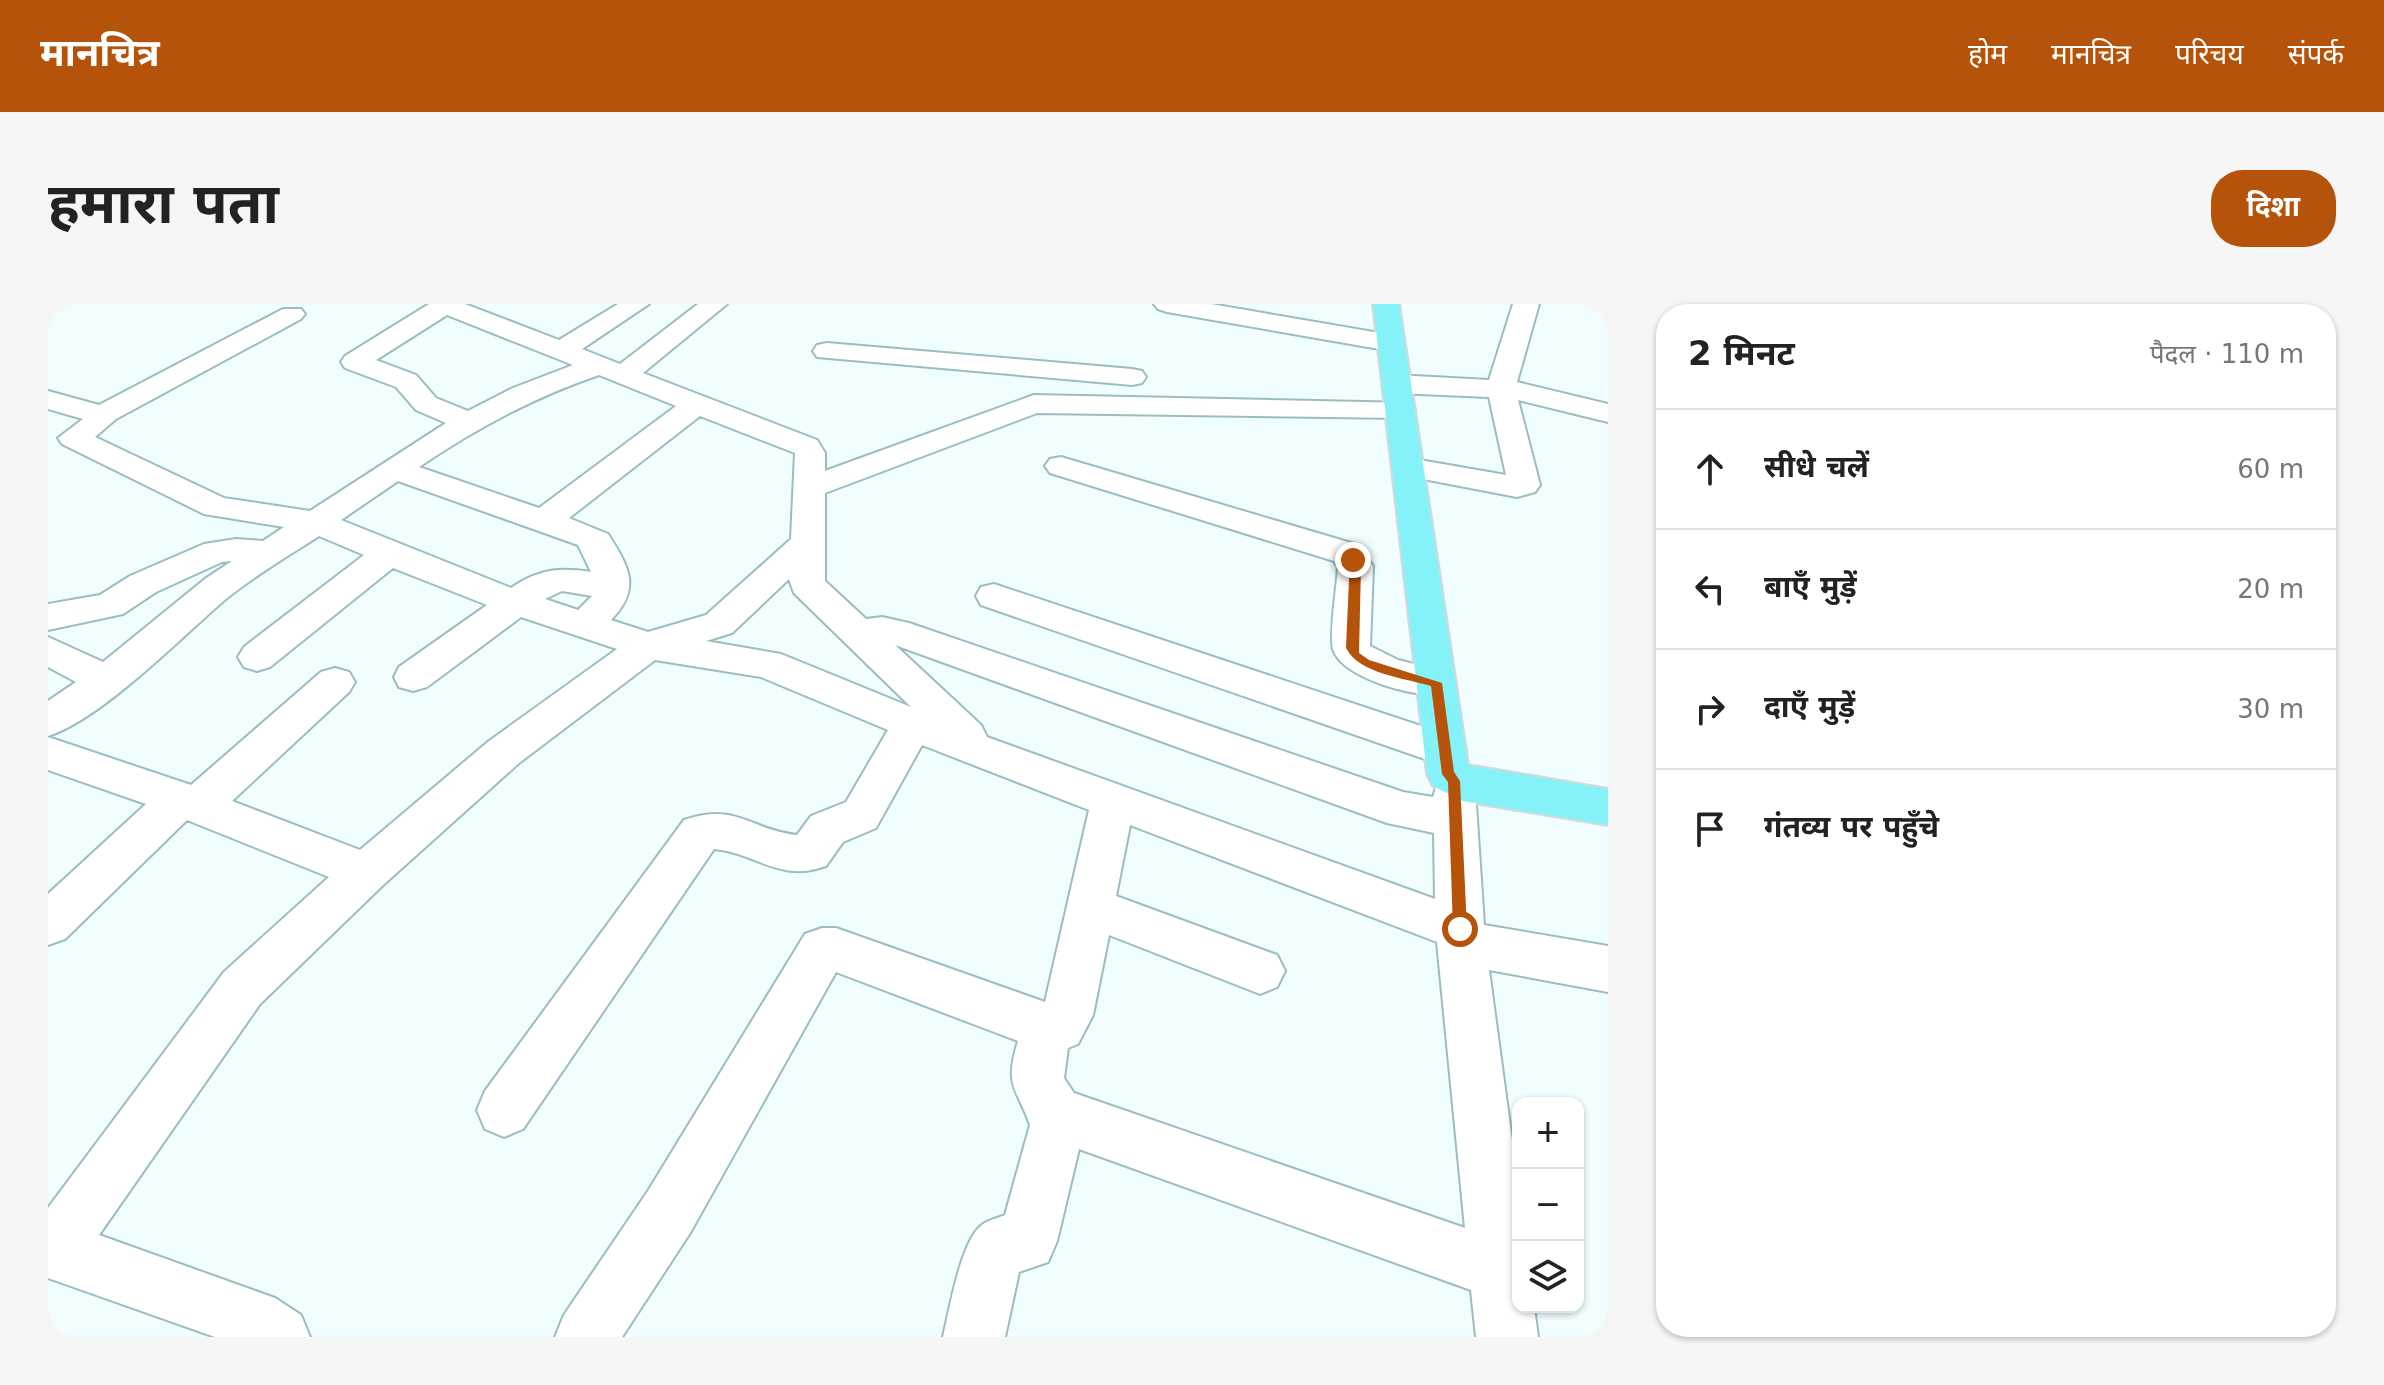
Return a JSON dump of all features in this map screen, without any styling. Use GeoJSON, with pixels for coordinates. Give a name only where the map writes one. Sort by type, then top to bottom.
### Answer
{"type":"FeatureCollection","features":[{"type":"Feature","properties":{"kind":"main road"},"geometry":{"type":"LineString","coordinates":[[1386,304],[1451,783],[1608,807]]}},
{"type":"Feature","properties":{"kind":"street"},"geometry":{"type":"LineString","coordinates":[[254,304],[292,314]]}},
{"type":"Feature","properties":{"kind":"street"},"geometry":{"type":"LineString","coordinates":[[48,400],[102,415],[292,314],[319,304]]}},
{"type":"Feature","properties":{"kind":"street"},"geometry":{"type":"LineString","coordinates":[[469,422],[426,404],[406,381],[355,362],[444,304],[801,443],[810,453],[807,585],[986,754]]}},
{"type":"Feature","properties":{"kind":"street"},"geometry":{"type":"LineString","coordinates":[[589,304],[628,308]]}},
{"type":"Feature","properties":{"kind":"street"},"geometry":{"type":"LineString","coordinates":[[48,721],[106,681],[218,587],[469,422],[553,379],[611,371],[714,304]]}},
{"type":"Feature","properties":{"kind":"street"},"geometry":{"type":"LineString","coordinates":[[1167,304],[1391,343]]}},
{"type":"Feature","properties":{"kind":"street"},"geometry":{"type":"LineString","coordinates":[[1408,467],[1524,485],[1526,482],[1501,389],[1526,304]]}},
{"type":"Feature","properties":{"kind":"street"},"geometry":{"type":"LineString","coordinates":[[561,351],[628,308]]}},
{"type":"Feature","properties":{"kind":"street"},"geometry":{"type":"LineString","coordinates":[[827,351],[1398,396]]}},
{"type":"Feature","properties":{"kind":"street"},"geometry":{"type":"LineString","coordinates":[[809,488],[1034,404],[1398,396],[1501,389],[1608,413]]}},
{"type":"Feature","properties":{"kind":"street"},"geometry":{"type":"LineString","coordinates":[[545,520],[697,404]]}},
{"type":"Feature","properties":{"kind":"street"},"geometry":{"type":"LineString","coordinates":[[61,445],[101,420],[102,415]]}},
{"type":"Feature","properties":{"kind":"street"},"geometry":{"type":"LineString","coordinates":[[61,445],[216,507],[316,522],[470,587],[648,646],[767,664],[986,754],[1461,936],[1608,969]]}},
{"type":"Feature","properties":{"kind":"street"},"geometry":{"type":"LineString","coordinates":[[1061,466],[1346,553],[1356,566],[1351,648],[1355,655],[1365,663],[1436,683]]}},
{"type":"Feature","properties":{"kind":"street"},"geometry":{"type":"LineString","coordinates":[[396,470],[590,537],[596,542],[614,588],[610,600],[585,625]]}},
{"type":"Feature","properties":{"kind":"street"},"geometry":{"type":"LineString","coordinates":[[279,1337],[253,1320],[51,1248],[242,988],[366,872],[504,752],[648,646],[719,624],[808,542]]}},
{"type":"Feature","properties":{"kind":"street"},"geometry":{"type":"LineString","coordinates":[[48,617],[110,605],[143,584],[216,552],[270,553]]}},
{"type":"Feature","properties":{"kind":"street"},"geometry":{"type":"LineString","coordinates":[[257,657],[389,553]]}},
{"type":"Feature","properties":{"kind":"street"},"geometry":{"type":"LineString","coordinates":[[413,677],[515,602],[551,580],[614,588]]}},
{"type":"Feature","properties":{"kind":"street"},"geometry":{"type":"LineString","coordinates":[[994,596],[1451,783]]}},
{"type":"Feature","properties":{"kind":"street"},"geometry":{"type":"LineString","coordinates":[[858,633],[896,632],[1402,810],[1451,783]]}},
{"type":"Feature","properties":{"kind":"street"},"geometry":{"type":"LineString","coordinates":[[48,650],[106,681]]}},
{"type":"Feature","properties":{"kind":"street"},"geometry":{"type":"LineString","coordinates":[[48,924],[335,682]]}},
{"type":"Feature","properties":{"kind":"street"},"geometry":{"type":"LineString","coordinates":[[504,1110],[700,833],[720,830],[792,854],[810,853],[827,829],[861,815],[913,724]]}},
{"type":"Feature","properties":{"kind":"street"},"geometry":{"type":"LineString","coordinates":[[48,753],[366,872]]}},
{"type":"Feature","properties":{"kind":"street"},"geometry":{"type":"LineString","coordinates":[[1451,783],[1461,936],[1507,1337]]}},
{"type":"Feature","properties":{"kind":"street"},"geometry":{"type":"LineString","coordinates":[[586,1337],[669,1212],[822,950],[836,950],[1048,1028],[1060,1027],[1068,1015],[1113,801]]}},
{"type":"Feature","properties":{"kind":"street"},"geometry":{"type":"LineString","coordinates":[[1091,907],[1260,971]]}},
{"type":"Feature","properties":{"kind":"street"},"geometry":{"type":"LineString","coordinates":[[1048,1028],[1037,1078],[1041,1092],[1057,1114],[1499,1270]]}},
{"type":"Feature","properties":{"kind":"street"},"geometry":{"type":"LineString","coordinates":[[974,1337],[991,1269],[1001,1247],[1005,1243],[1027,1241],[1057,1114]]}},
{"type":"Feature","properties":{"kind":"route"},"geometry":{"type":"LineString","coordinates":[[1353,560],[1356,566],[1351,648],[1355,655],[1365,663],[1436,683],[1448,774],[1454,781],[1460,929]]}}]}
